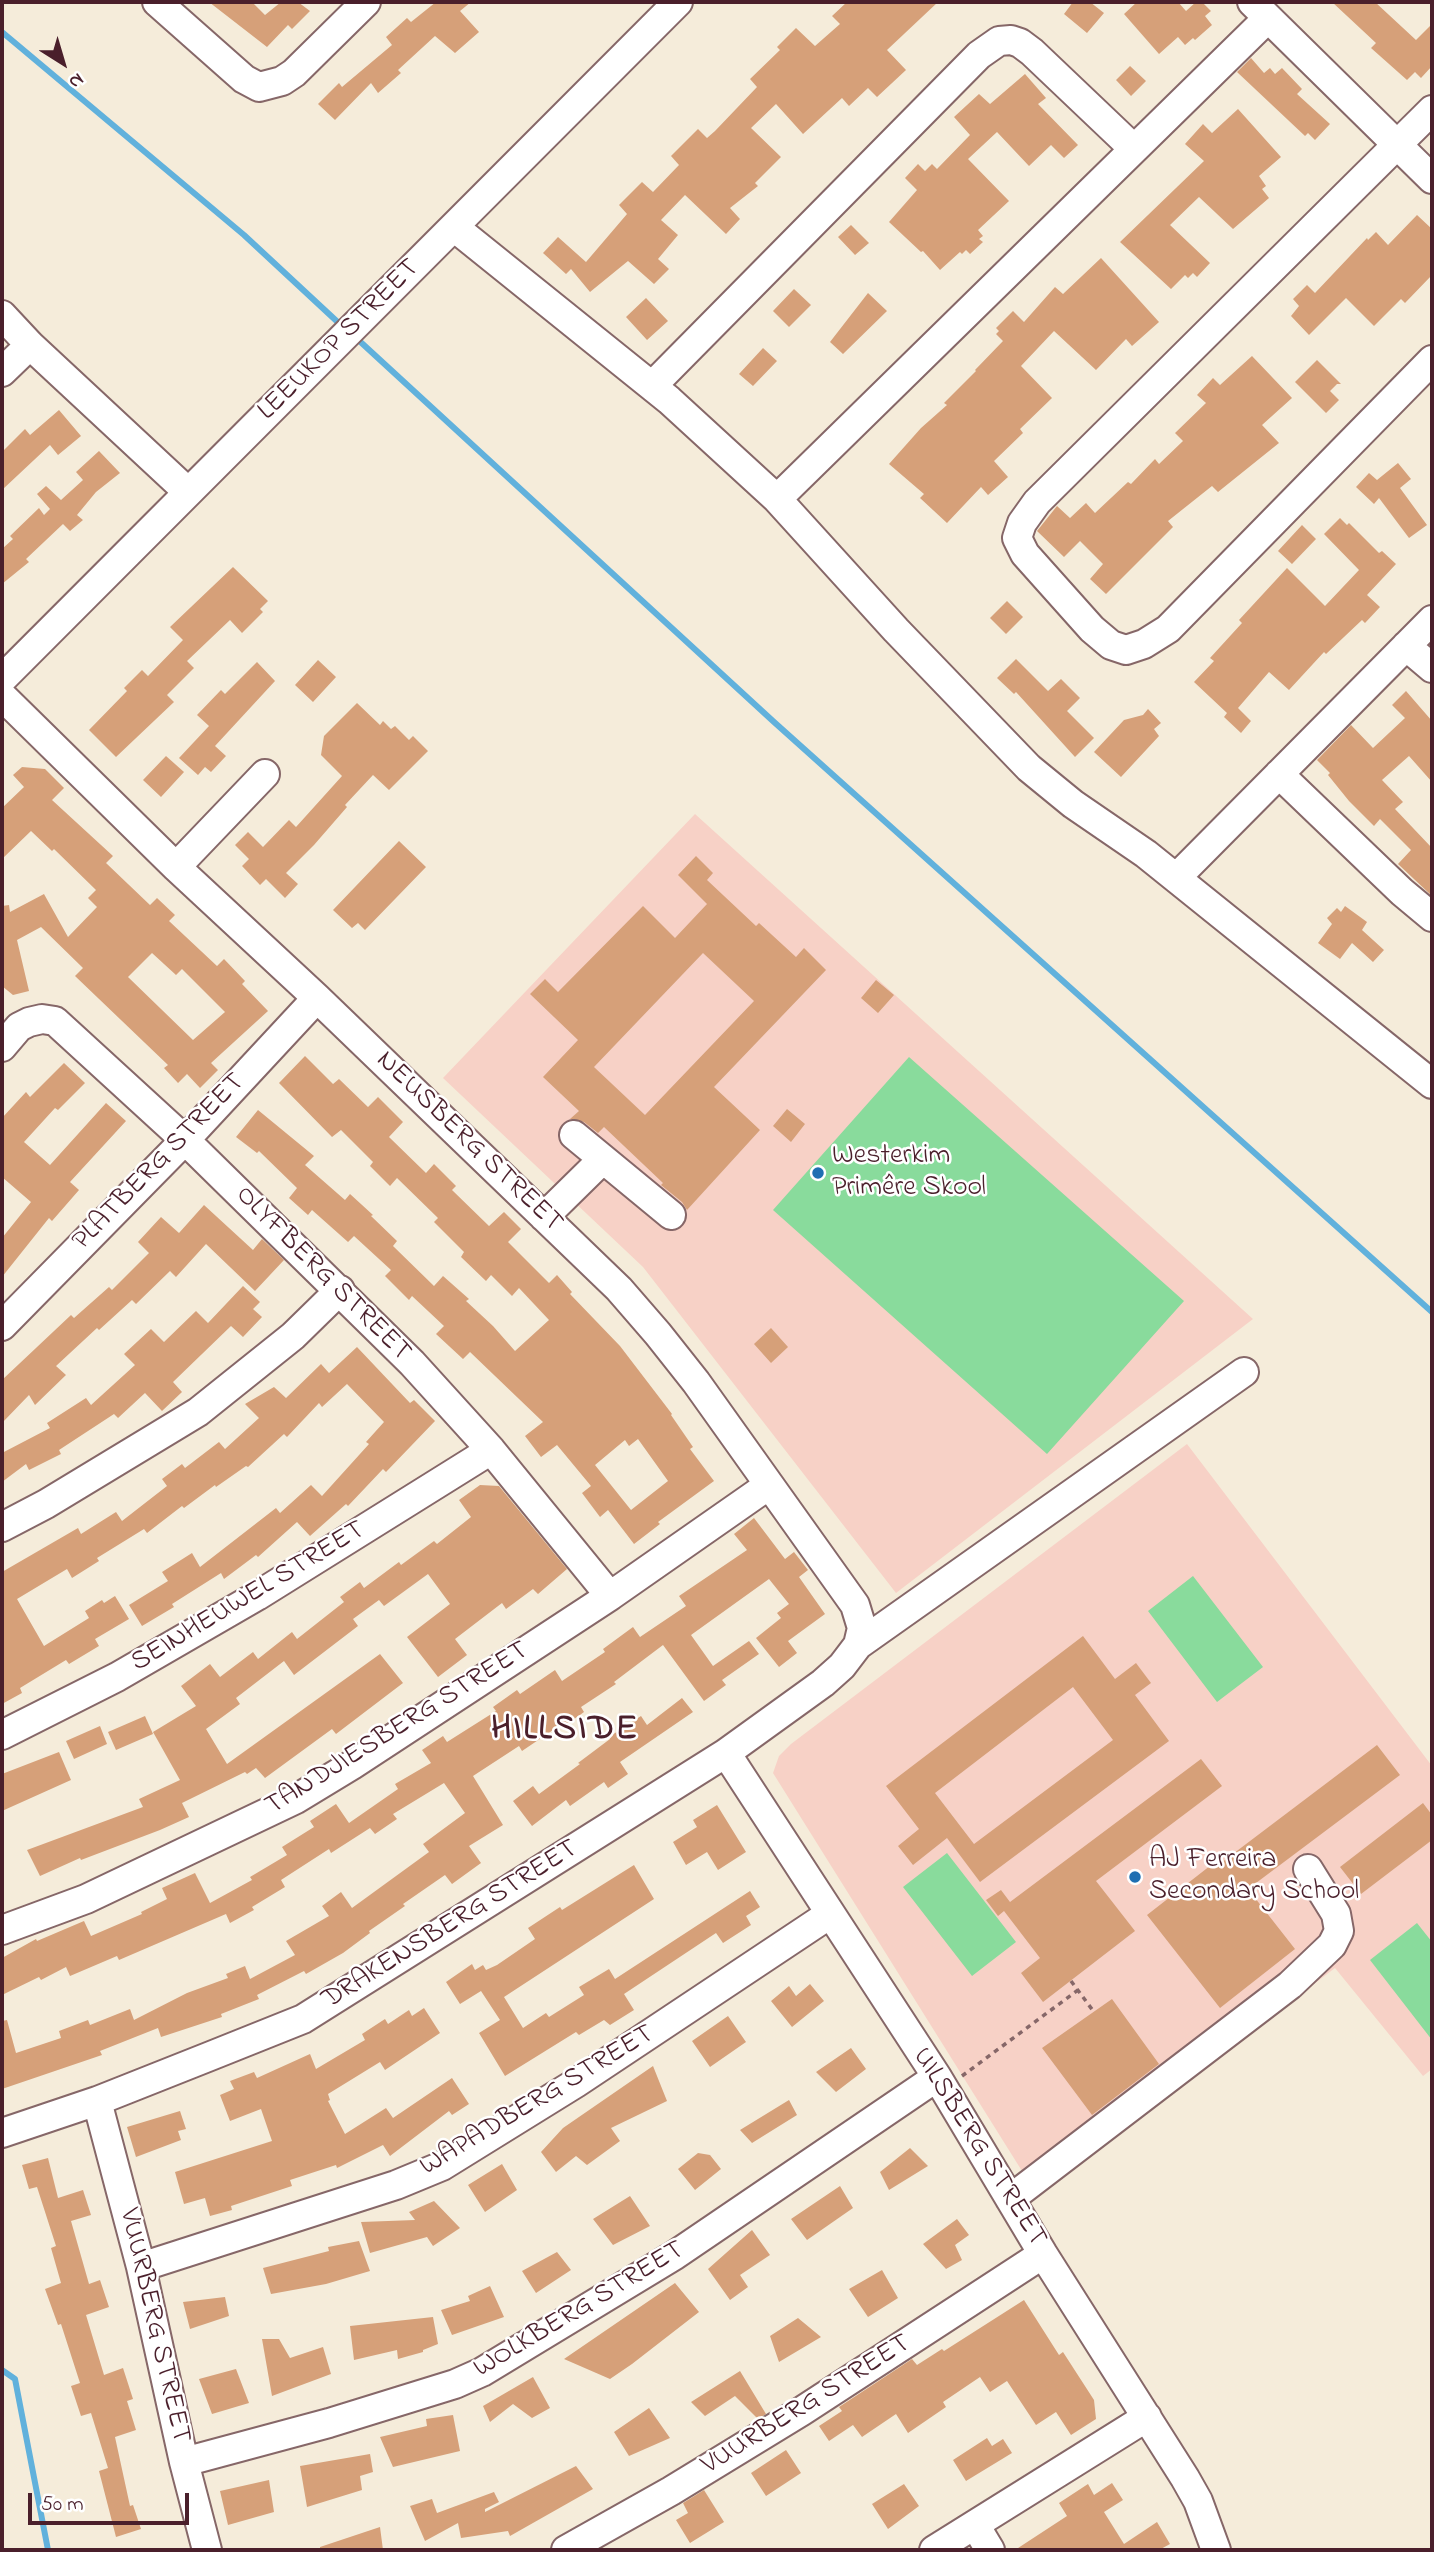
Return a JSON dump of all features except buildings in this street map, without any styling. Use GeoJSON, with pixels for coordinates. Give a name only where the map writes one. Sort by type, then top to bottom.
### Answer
{"type":"FeatureCollection","features":[{"type":"Feature","properties":{"kind":"street"},"geometry":{"type":"LineString","coordinates":[[157,2],[244,79],[259,87],[282,81],[294,73],[366,2]]}},
{"type":"Feature","properties":{"kind":"street","name":"LEEUKOP STREET"},"geometry":{"type":"LineString","coordinates":[[2,679],[678,2]]}},
{"type":"Feature","properties":{"kind":"street"},"geometry":{"type":"LineString","coordinates":[[777,499],[1134,149],[1260,10],[1432,179]]}},
{"type":"Feature","properties":{"kind":"street"},"geometry":{"type":"LineString","coordinates":[[652,387],[979,55],[999,41],[1011,40],[1032,52],[1134,149]]}},
{"type":"Feature","properties":{"kind":"street"},"geometry":{"type":"LineString","coordinates":[[1432,110],[1037,502],[1022,523],[1017,538],[1025,554],[1092,629],[1111,645],[1126,650],[1144,644],[1168,629],[1432,360]]}},
{"type":"Feature","properties":{"kind":"street"},"geometry":{"type":"LineString","coordinates":[[454,227],[652,387],[777,499],[1029,768],[1073,804],[1146,854],[1432,1084]]}},
{"type":"Feature","properties":{"kind":"street"},"geometry":{"type":"LineString","coordinates":[[2,315],[30,345],[188,492]]}},
{"type":"Feature","properties":{"kind":"street"},"geometry":{"type":"LineString","coordinates":[[2,372],[30,345]]}},
{"type":"Feature","properties":{"kind":"street"},"geometry":{"type":"LineString","coordinates":[[1176,878],[1432,620]]}},
{"type":"Feature","properties":{"kind":"street"},"geometry":{"type":"LineString","coordinates":[[1406,646],[1432,668]]}},
{"type":"Feature","properties":{"kind":"street","name":"NEUSBERG STREET"},"geometry":{"type":"LineString","coordinates":[[2,695],[176,867],[317,998],[619,1289],[658,1334],[855,1605],[862,1628],[858,1646]]}},
{"type":"Feature","properties":{"kind":"street"},"geometry":{"type":"LineString","coordinates":[[176,867],[265,774]]}},
{"type":"Feature","properties":{"kind":"street"},"geometry":{"type":"LineString","coordinates":[[1279,774],[1402,892],[1432,917]]}},
{"type":"Feature","properties":{"kind":"street","name":"PLATBERG STREET"},"geometry":{"type":"LineString","coordinates":[[2,1326],[185,1140],[317,998]]}},
{"type":"Feature","properties":{"kind":"street","name":"OLYFBERG STREET"},"geometry":{"type":"LineString","coordinates":[[2,1047],[19,1027],[29,1022],[42,1019],[55,1021],[185,1140],[340,1290],[491,1450],[610,1596]]}},
{"type":"Feature","properties":{"kind":"street"},"geometry":{"type":"LineString","coordinates":[[574,1135],[671,1215]]}},
{"type":"Feature","properties":{"kind":"street"},"geometry":{"type":"LineString","coordinates":[[544,1217],[603,1159]]}},
{"type":"Feature","properties":{"kind":"street"},"geometry":{"type":"LineString","coordinates":[[2,1527],[46,1504],[198,1412],[293,1336],[340,1290]]}},
{"type":"Feature","properties":{"kind":"street","name":"DRAKENSBERG STREET"},"geometry":{"type":"LineString","coordinates":[[2,2133],[97,2101],[303,2019],[726,1753],[823,1683],[842,1666],[858,1646],[1244,1373]]}},
{"type":"Feature","properties":{"kind":"street","name":"SEINHEUWEL STREET"},"geometry":{"type":"LineString","coordinates":[[2,1735],[117,1677],[257,1596],[491,1450]]}},
{"type":"Feature","properties":{"kind":"street","name":"TANDJIESBERG STREET"},"geometry":{"type":"LineString","coordinates":[[2,1930],[86,1899],[296,1799],[610,1596],[769,1485]]}},
{"type":"Feature","properties":{"kind":"street","name":"UILSBERG STREET"},"geometry":{"type":"LineString","coordinates":[[726,1753],[940,2083],[1147,2417],[1198,2501],[1216,2550]]}},
{"type":"Feature","properties":{"kind":"street"},"geometry":{"type":"LineString","coordinates":[[1010,2199],[1290,1985],[1332,1945],[1339,1931],[1336,1914],[1308,1869]]}},
{"type":"Feature","properties":{"kind":"street","name":"WAPADBERG STREET"},"geometry":{"type":"LineString","coordinates":[[142,2267],[383,2189],[442,2166],[576,2083],[831,1914]]}},
{"type":"Feature","properties":{"kind":"street","name":"WOLKBERG STREET"},"geometry":{"type":"LineString","coordinates":[[184,2462],[329,2423],[455,2384],[482,2372],[675,2255],[940,2083]]}},
{"type":"Feature","properties":{"kind":"street","name":"VUURBERG STREET"},"geometry":{"type":"LineString","coordinates":[[97,2101],[142,2267],[184,2462],[207,2550]]}},
{"type":"Feature","properties":{"kind":"street","name":"VUURBERG STREET"},"geometry":{"type":"LineString","coordinates":[[566,2550],[671,2491],[802,2411],[1044,2254]]}},
{"type":"Feature","properties":{"kind":"street"},"geometry":{"type":"LineString","coordinates":[[934,2550],[1147,2417]]}},
{"type":"Feature","properties":{"kind":"street"},"geometry":{"type":"LineString","coordinates":[[975,2525],[990,2550]]}},
{"type":"Feature","properties":{"kind":"path"},"geometry":{"type":"LineString","coordinates":[[1071,1981],[1094,2012]]}},
{"type":"Feature","properties":{"kind":"path"},"geometry":{"type":"LineString","coordinates":[[940,2083],[1078,1990]]}},
{"type":"Feature","properties":{"kind":"shaded area","name":"Westerkim Primêre Skool"},"geometry":{"type":"Polygon","coordinates":[[[695,814],[1253,1319],[896,1593],[643,1267],[443,1078],[695,814]]]}},
{"type":"Feature","properties":{"kind":"shaded area","name":"AJ Ferreira Secondary School"},"geometry":{"type":"Polygon","coordinates":[[[1187,1444],[1432,1766],[1432,2069],[1423,2076],[1335,1968],[1037,2195],[773,1773],[779,1756],[791,1744],[1187,1444]]]}},
{"type":"Feature","properties":{"kind":"green space"},"geometry":{"type":"Polygon","coordinates":[[[909,1057],[1184,1301],[1047,1454],[773,1210],[909,1057]]]}},
{"type":"Feature","properties":{"kind":"green space"},"geometry":{"type":"Polygon","coordinates":[[[1193,1576],[1263,1667],[1217,1702],[1148,1611],[1193,1576]]]}},
{"type":"Feature","properties":{"kind":"green space"},"geometry":{"type":"Polygon","coordinates":[[[947,1853],[1016,1942],[972,1976],[903,1887],[947,1853]]]}},
{"type":"Feature","properties":{"kind":"green space"},"geometry":{"type":"Polygon","coordinates":[[[1417,1923],[1432,1942],[1432,2040],[1370,1960],[1417,1923]]]}},
{"type":"Feature","properties":{"kind":"waterway"},"geometry":{"type":"LineString","coordinates":[[2,32],[244,235],[343,327]]}},
{"type":"Feature","properties":{"kind":"waterway"},"geometry":{"type":"LineString","coordinates":[[354,336],[774,722],[1432,1312]]}},
{"type":"Feature","properties":{"kind":"waterway"},"geometry":{"type":"LineString","coordinates":[[2,2370],[15,2379],[48,2550]]}},
{"type":"Feature","properties":{"kind":"place","name":"Westerkim Primêre Skool"},"geometry":{"type":"Point","coordinates":[818,1173]}},
{"type":"Feature","properties":{"kind":"place","name":"AJ Ferreira Secondary School"},"geometry":{"type":"Point","coordinates":[1135,1877]}},
{"type":"Feature","properties":{"kind":"district","name":"HILLSIDE"},"geometry":{"type":"Point","coordinates":[565,1732]}}]}
